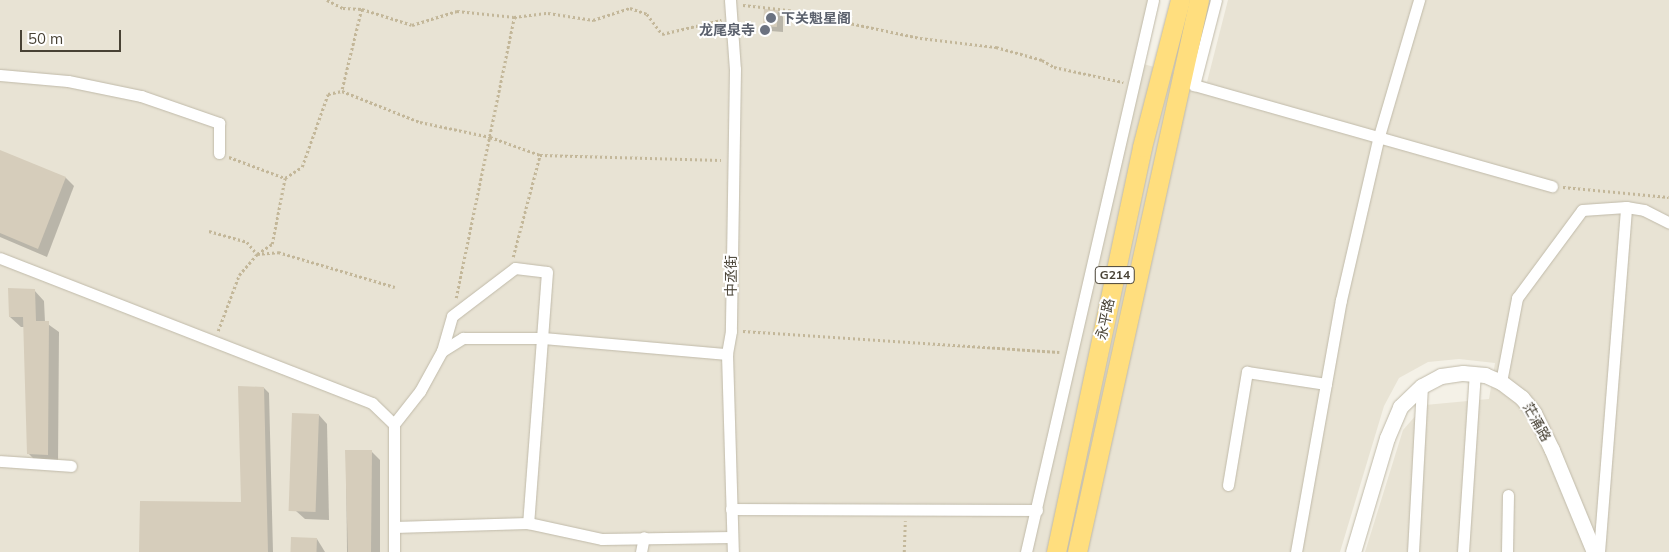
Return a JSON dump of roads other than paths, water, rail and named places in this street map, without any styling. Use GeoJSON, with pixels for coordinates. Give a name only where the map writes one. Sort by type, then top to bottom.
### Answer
{"type":"FeatureCollection","features":[{"type":"Feature","properties":{"kind":"highway","name":"永平路"},"geometry":{"type":"LineString","coordinates":[[1056,552],[1142,147],[1180,0]]}},
{"type":"Feature","properties":{"kind":"highway","name":"永平路"},"geometry":{"type":"LineString","coordinates":[[1077,552],[1199,0]]}},
{"type":"Feature","properties":{"kind":"street"},"geometry":{"type":"LineString","coordinates":[[1026,552],[1037,510],[1060,398],[1073,353],[1105,220],[1132,84],[1153,0]]}},
{"type":"Feature","properties":{"kind":"street"},"geometry":{"type":"LineString","coordinates":[[1216,0],[1194,85],[1552,186]]}},
{"type":"Feature","properties":{"kind":"street"},"geometry":{"type":"LineString","coordinates":[[1296,552],[1341,300],[1379,136],[1419,0]]}},
{"type":"Feature","properties":{"kind":"street","name":"中丞街"},"geometry":{"type":"LineString","coordinates":[[731,2],[735,69],[731,331],[728,354],[733,552]]}},
{"type":"Feature","properties":{"kind":"street"},"geometry":{"type":"LineString","coordinates":[[0,75],[68,81],[141,96],[219,122],[219,153]]}},
{"type":"Feature","properties":{"kind":"street"},"geometry":{"type":"LineString","coordinates":[[1501,382],[1517,298],[1545,256],[1582,210],[1609,206],[1626,207],[1644,210],[1669,223]]}},
{"type":"Feature","properties":{"kind":"street"},"geometry":{"type":"LineString","coordinates":[[1600,552],[1626,207]]}},
{"type":"Feature","properties":{"kind":"street"},"geometry":{"type":"LineString","coordinates":[[0,258],[372,403],[394,424]]}},
{"type":"Feature","properties":{"kind":"street"},"geometry":{"type":"LineString","coordinates":[[394,552],[394,424],[420,391],[442,352],[452,316],[515,268],[547,272],[528,523]]}},
{"type":"Feature","properties":{"kind":"street"},"geometry":{"type":"LineString","coordinates":[[442,352],[463,338],[543,338],[728,354]]}},
{"type":"Feature","properties":{"kind":"street"},"geometry":{"type":"LineString","coordinates":[[1228,485],[1247,372],[1326,384]]}},
{"type":"Feature","properties":{"kind":"street"},"geometry":{"type":"LineString","coordinates":[[1463,552],[1474,373]]}},
{"type":"Feature","properties":{"kind":"street","name":"茫涌路"},"geometry":{"type":"LineString","coordinates":[[1353,552],[1394,417],[1422,386],[1449,374],[1474,373],[1501,382],[1522,398],[1534,414],[1552,450],[1594,552]]}},
{"type":"Feature","properties":{"kind":"street"},"geometry":{"type":"LineString","coordinates":[[1413,552],[1422,386]]}},
{"type":"Feature","properties":{"kind":"street"},"geometry":{"type":"LineString","coordinates":[[0,461],[71,466]]}},
{"type":"Feature","properties":{"kind":"street"},"geometry":{"type":"LineString","coordinates":[[1507,552],[1508,495]]}},
{"type":"Feature","properties":{"kind":"street"},"geometry":{"type":"LineString","coordinates":[[731,508],[1037,510]]}},
{"type":"Feature","properties":{"kind":"street"},"geometry":{"type":"LineString","coordinates":[[394,527],[528,523],[602,539],[732,537]]}},
{"type":"Feature","properties":{"kind":"street"},"geometry":{"type":"LineString","coordinates":[[641,552],[644,537]]}},
{"type":"Feature","properties":{"kind":"place","name":"下关魁星阁"},"geometry":{"type":"Point","coordinates":[771,18]}},
{"type":"Feature","properties":{"kind":"place","name":"龙尾泉寺"},"geometry":{"type":"Point","coordinates":[765,30]}}]}
